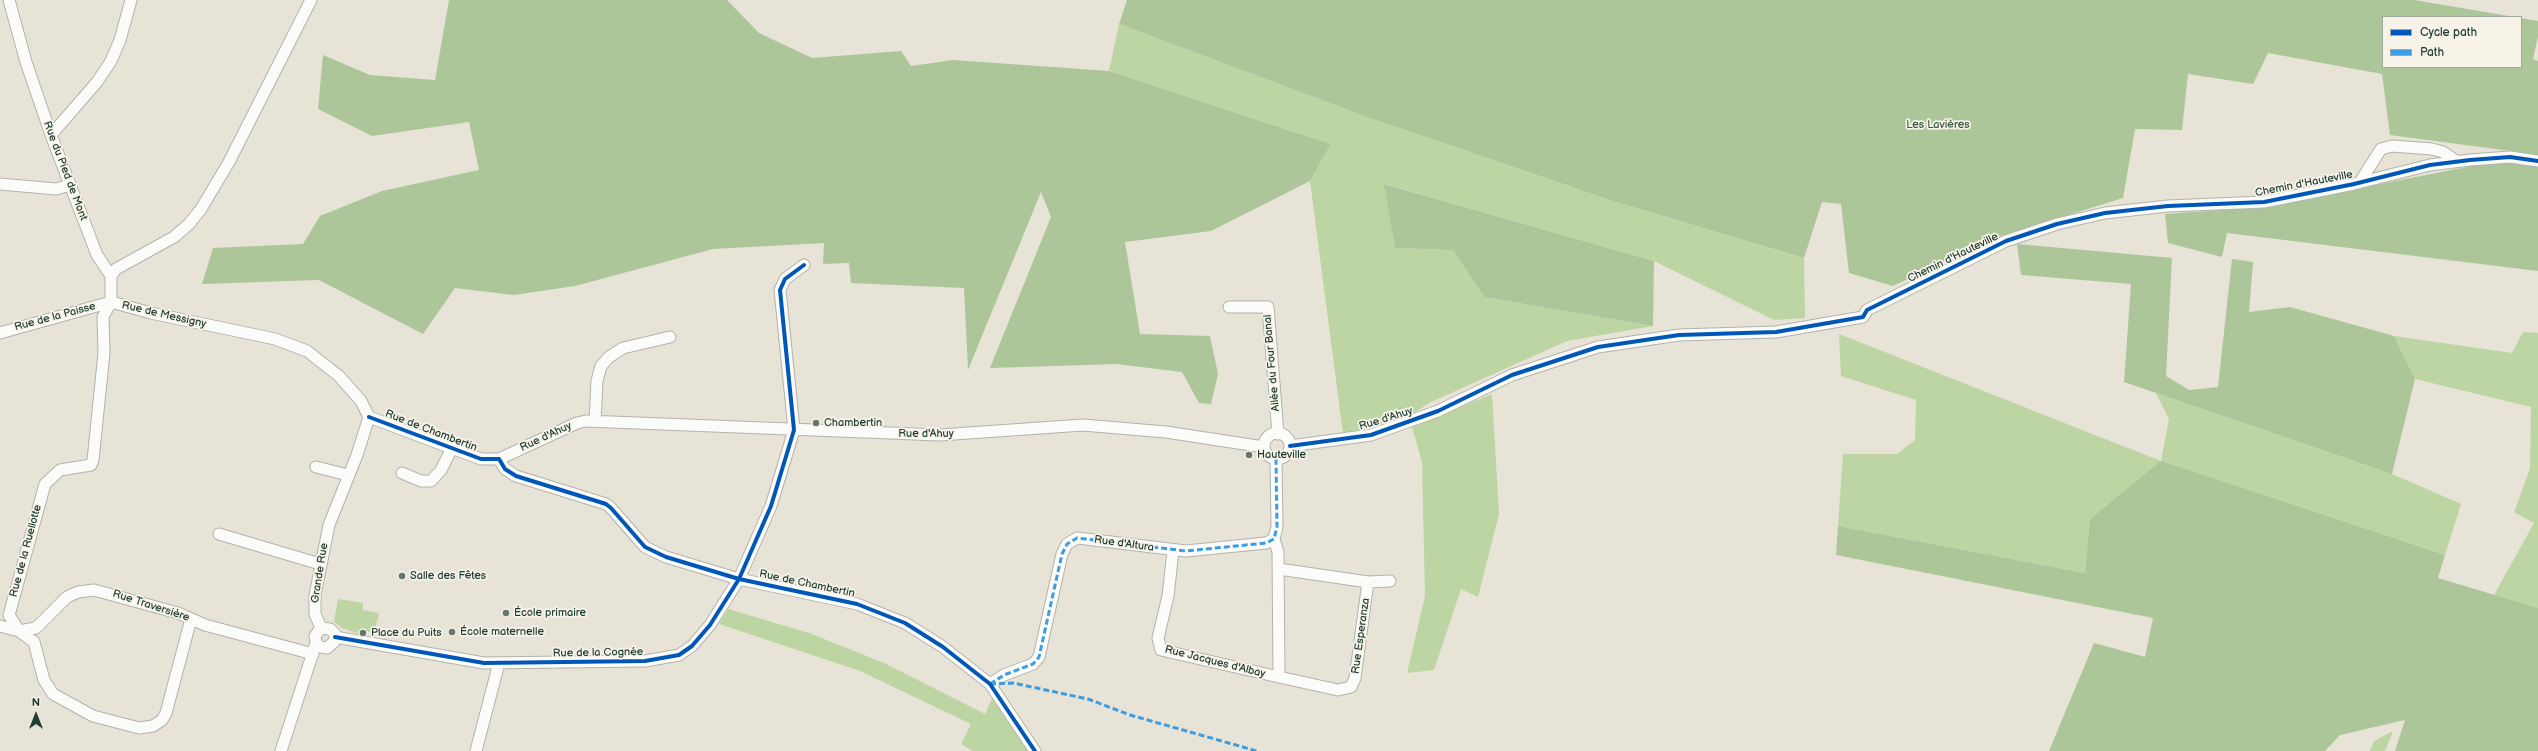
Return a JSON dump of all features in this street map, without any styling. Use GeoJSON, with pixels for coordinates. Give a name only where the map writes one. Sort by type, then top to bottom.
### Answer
{"type":"FeatureCollection","features":[{"type":"Feature","properties":{"kind":"street","name":"Rue du Pied de Mont"},"geometry":{"type":"LineString","coordinates":[[9,0],[26,62],[51,135],[97,255],[111,276]]}},
{"type":"Feature","properties":{"kind":"street"},"geometry":{"type":"LineString","coordinates":[[51,135],[97,82],[112,61],[120,40],[131,0]]}},
{"type":"Feature","properties":{"kind":"street"},"geometry":{"type":"LineString","coordinates":[[111,276],[116,269],[174,237],[189,224],[202,209],[229,162],[311,0]]}},
{"type":"Feature","properties":{"kind":"street"},"geometry":{"type":"LineString","coordinates":[[2360,182],[2381,149],[2392,146],[2432,149],[2444,152],[2456,161]]}},
{"type":"Feature","properties":{"kind":"street","name":"Chemin d'Hauteville"},"geometry":{"type":"LineString","coordinates":[[1438,411],[1512,375],[1598,346],[1679,335],[1776,332],[1863,317],[1867,310],[2006,241],[2057,224],[2105,213],[2168,206],[2264,202],[2360,182],[2430,165],[2456,161],[2510,157],[2538,161]]}},
{"type":"Feature","properties":{"kind":"street"},"geometry":{"type":"LineString","coordinates":[[0,184],[56,189],[70,185]]}},
{"type":"Feature","properties":{"kind":"street"},"geometry":{"type":"LineString","coordinates":[[794,430],[780,290],[785,279],[804,265]]}},
{"type":"Feature","properties":{"kind":"street","name":"Rue de Messigny"},"geometry":{"type":"LineString","coordinates":[[111,276],[110,302],[151,313],[274,339],[307,351],[348,386],[369,417]]}},
{"type":"Feature","properties":{"kind":"street","name":"Rue de la Paisse"},"geometry":{"type":"LineString","coordinates":[[0,332],[110,302]]}},
{"type":"Feature","properties":{"kind":"street","name":"Rue de la Ruellotte"},"geometry":{"type":"LineString","coordinates":[[110,302],[103,317],[104,353],[91,465],[60,470],[49,478],[43,488],[9,615],[19,631],[34,642],[46,684],[57,697],[99,718],[128,726],[143,728],[158,723],[166,713],[191,619]]}},
{"type":"Feature","properties":{"kind":"street","name":"Allée du Four Banal"},"geometry":{"type":"LineString","coordinates":[[1229,307],[1268,307],[1278,434]]}},
{"type":"Feature","properties":{"kind":"street"},"geometry":{"type":"LineString","coordinates":[[595,421],[597,381],[601,366],[623,348],[670,337]]}},
{"type":"Feature","properties":{"kind":"street","name":"Rue d'Ahuy"},"geometry":{"type":"LineString","coordinates":[[1290,446],[1371,435],[1438,411]]}},
{"type":"Feature","properties":{"kind":"street","name":"Rue de Chambertin"},"geometry":{"type":"LineString","coordinates":[[369,417],[481,459],[499,459],[507,471],[516,476],[592,499],[611,508],[637,540],[654,552],[739,579],[872,609],[905,623],[932,639],[990,684],[1035,751]]}},
{"type":"Feature","properties":{"kind":"street","name":"Grande Rue"},"geometry":{"type":"LineString","coordinates":[[321,628],[316,618],[314,605],[320,564],[329,525],[369,417]]}},
{"type":"Feature","properties":{"kind":"street","name":"Rue d'Ahuy"},"geometry":{"type":"LineString","coordinates":[[499,459],[577,423],[595,421],[940,435],[1083,425],[1166,432],[1264,447]]}},
{"type":"Feature","properties":{"kind":"street","name":"Rue de la Cognée"},"geometry":{"type":"LineString","coordinates":[[321,628],[330,629],[335,638],[467,662],[630,662],[660,659],[679,655],[692,646],[703,634],[739,579],[771,506],[794,430]]}},
{"type":"Feature","properties":{"kind":"street"},"geometry":{"type":"LineString","coordinates":[[1278,434],[1286,437],[1290,446],[1286,455],[1276,459],[1267,454],[1264,447],[1268,437],[1278,434]]}},
{"type":"Feature","properties":{"kind":"street"},"geometry":{"type":"LineString","coordinates":[[402,473],[421,481],[431,481],[441,470],[452,448]]}},
{"type":"Feature","properties":{"kind":"street"},"geometry":{"type":"LineString","coordinates":[[1274,539],[1278,518],[1276,459]]}},
{"type":"Feature","properties":{"kind":"street"},"geometry":{"type":"LineString","coordinates":[[316,466],[348,476]]}},
{"type":"Feature","properties":{"kind":"street"},"geometry":{"type":"LineString","coordinates":[[219,534],[320,564]]}},
{"type":"Feature","properties":{"kind":"street","name":"Rue d'Altura"},"geometry":{"type":"LineString","coordinates":[[990,684],[1004,676],[1033,664],[1039,657],[1062,554],[1067,544],[1072,540],[1086,539],[1173,551],[1254,546],[1274,539]]}},
{"type":"Feature","properties":{"kind":"street","name":"Rue Jacques d'Albay"},"geometry":{"type":"LineString","coordinates":[[1173,551],[1168,596],[1158,638],[1161,650],[1279,678],[1279,569],[1278,552],[1274,539]]}},
{"type":"Feature","properties":{"kind":"street","name":"Rue Esperanza"},"geometry":{"type":"LineString","coordinates":[[1279,569],[1368,582],[1390,581]]}},
{"type":"Feature","properties":{"kind":"street","name":"Rue Esperanza"},"geometry":{"type":"LineString","coordinates":[[1279,678],[1338,690],[1351,687],[1355,678],[1368,582]]}},
{"type":"Feature","properties":{"kind":"street","name":"Rue Traversière"},"geometry":{"type":"LineString","coordinates":[[0,626],[19,631],[36,628],[66,597],[88,590],[100,590],[191,619],[314,648]]}},
{"type":"Feature","properties":{"kind":"street"},"geometry":{"type":"LineString","coordinates":[[281,751],[314,648],[315,636],[321,628]]}},
{"type":"Feature","properties":{"kind":"street"},"geometry":{"type":"LineString","coordinates":[[314,648],[328,648],[333,644],[335,638]]}},
{"type":"Feature","properties":{"kind":"street"},"geometry":{"type":"LineString","coordinates":[[476,751],[499,663]]}},
{"type":"Feature","properties":{"kind":"green space"},"geometry":{"type":"Polygon","coordinates":[[[449,0],[727,0],[759,33],[812,58],[901,51],[911,66],[953,60],[1109,71],[1331,144],[1310,181],[1211,231],[1125,242],[1140,334],[1210,336],[1218,374],[1211,404],[1199,403],[1182,372],[1116,364],[990,368],[1051,217],[1041,192],[968,370],[964,288],[851,283],[849,263],[823,264],[824,243],[713,249],[575,286],[514,295],[455,288],[423,334],[319,280],[202,284],[213,248],[303,244],[320,216],[382,191],[479,170],[469,122],[372,136],[318,109],[323,55],[370,75],[435,80],[449,0]]]}},
{"type":"Feature","properties":{"kind":"green space","name":"Les Lavières"},"geometry":{"type":"Polygon","coordinates":[[[1127,0],[2414,0],[2509,16],[2382,16],[2382,68],[2522,68],[2522,18],[2538,21],[2538,36],[2533,59],[2538,61],[2538,271],[2227,233],[2222,257],[2168,243],[2165,214],[2263,207],[2533,154],[2390,135],[2382,74],[2268,53],[2253,84],[2188,74],[2182,130],[2135,129],[2123,198],[1991,239],[1893,286],[1849,273],[1841,204],[1822,202],[1804,258],[1613,201],[1367,117],[1119,24],[1127,0]]]}},
{"type":"Feature","properties":{"kind":"green space"},"geometry":{"type":"Polygon","coordinates":[[[1119,24],[1367,117],[1613,201],[1804,258],[1805,318],[1774,320],[1654,261],[1385,184],[1395,248],[1453,250],[1484,297],[1653,326],[1567,341],[1431,402],[1409,416],[1343,434],[1310,181],[1331,144],[1109,71],[1119,24]]]}},
{"type":"Feature","properties":{"kind":"green space"},"geometry":{"type":"Polygon","coordinates":[[[1384,184],[1654,261],[1653,326],[1484,297],[1453,250],[1395,248],[1384,184]]]}},
{"type":"Feature","properties":{"kind":"green space"},"geometry":{"type":"Polygon","coordinates":[[[2017,244],[2172,258],[2166,376],[2189,390],[2218,387],[2232,259],[2253,262],[2249,312],[2290,307],[2394,336],[2415,379],[2392,474],[2124,382],[2131,284],[2021,275],[2017,244]]]}},
{"type":"Feature","properties":{"kind":"green space"},"geometry":{"type":"Polygon","coordinates":[[[2523,332],[2538,333],[2538,608],[2494,595],[2534,523],[2514,512],[2530,469],[2531,407],[2415,379],[2394,336],[2512,353],[2523,332]]]}},
{"type":"Feature","properties":{"kind":"green space"},"geometry":{"type":"Polygon","coordinates":[[[1839,334],[2161,461],[2169,419],[2156,393],[2392,474],[2461,504],[2445,555],[2161,462],[2090,519],[2085,573],[1838,526],[1843,454],[1897,454],[1915,440],[1916,400],[1841,376],[1839,334]]]}},
{"type":"Feature","properties":{"kind":"green space"},"geometry":{"type":"Polygon","coordinates":[[[1492,394],[1499,514],[1478,597],[1461,589],[1434,670],[1407,673],[1425,596],[1422,462],[1412,427],[1492,394]]]}},
{"type":"Feature","properties":{"kind":"green space"},"geometry":{"type":"Polygon","coordinates":[[[2161,461],[2445,555],[2438,578],[2538,608],[2538,751],[2395,751],[2405,720],[2340,735],[2325,751],[2049,751],[2094,643],[2145,657],[2153,618],[1836,555],[1838,526],[2085,573],[2090,519],[2161,461]]]}},
{"type":"Feature","properties":{"kind":"green space"},"geometry":{"type":"Polygon","coordinates":[[[338,599],[363,603],[363,610],[379,613],[374,633],[362,630],[360,634],[342,628],[334,622],[338,599]]]}},
{"type":"Feature","properties":{"kind":"green space"},"geometry":{"type":"Polygon","coordinates":[[[728,609],[809,633],[884,663],[985,714],[993,696],[1030,751],[973,751],[961,744],[971,724],[860,671],[719,624],[728,609]]]}},
{"type":"Feature","properties":{"kind":"green space"},"geometry":{"type":"Polygon","coordinates":[[[2393,731],[2385,751],[2370,751],[2374,741],[2393,731]]]}},
{"type":"Feature","properties":{"kind":"marked path"},"geometry":{"type":"LineString","coordinates":[[990,684],[1004,675],[1033,664],[1039,657],[1062,554],[1067,544],[1077,538],[1186,551],[1266,543],[1274,539],[1277,527],[1276,459]]}},
{"type":"Feature","properties":{"kind":"marked path"},"geometry":{"type":"LineString","coordinates":[[990,684],[1013,683],[1088,699],[1130,715],[1257,751]]}},
{"type":"Feature","properties":{"kind":"cycle path"},"geometry":{"type":"LineString","coordinates":[[1290,446],[1371,435],[1438,411],[1512,375],[1598,347],[1679,335],[1776,332],[1863,317],[1867,310],[2006,241],[2057,224],[2105,213],[2168,206],[2264,202],[2354,184],[2430,165],[2470,160],[2510,157],[2538,161]]}},
{"type":"Feature","properties":{"kind":"cycle path"},"geometry":{"type":"LineString","coordinates":[[335,637],[484,663],[645,661],[679,655],[692,646],[710,625],[739,579],[771,506],[794,430],[780,290],[785,279],[804,265]]}},
{"type":"Feature","properties":{"kind":"cycle path"},"geometry":{"type":"LineString","coordinates":[[369,417],[481,459],[499,459],[505,469],[516,476],[606,504],[645,547],[666,557],[739,579],[857,604],[905,623],[943,647],[990,684],[1035,751]]}},
{"type":"Feature","properties":{"kind":"place","name":"Chambertin"},"geometry":{"type":"Point","coordinates":[816,423]}},
{"type":"Feature","properties":{"kind":"place","name":"Hauteville"},"geometry":{"type":"Point","coordinates":[1249,455]}},
{"type":"Feature","properties":{"kind":"place","name":"Salle des Fêtes"},"geometry":{"type":"Point","coordinates":[402,576]}},
{"type":"Feature","properties":{"kind":"place","name":"École primaire"},"geometry":{"type":"Point","coordinates":[506,613]}},
{"type":"Feature","properties":{"kind":"place","name":"École maternelle"},"geometry":{"type":"Point","coordinates":[452,632]}},
{"type":"Feature","properties":{"kind":"place","name":"Place du Puits"},"geometry":{"type":"Point","coordinates":[363,633]}}]}
